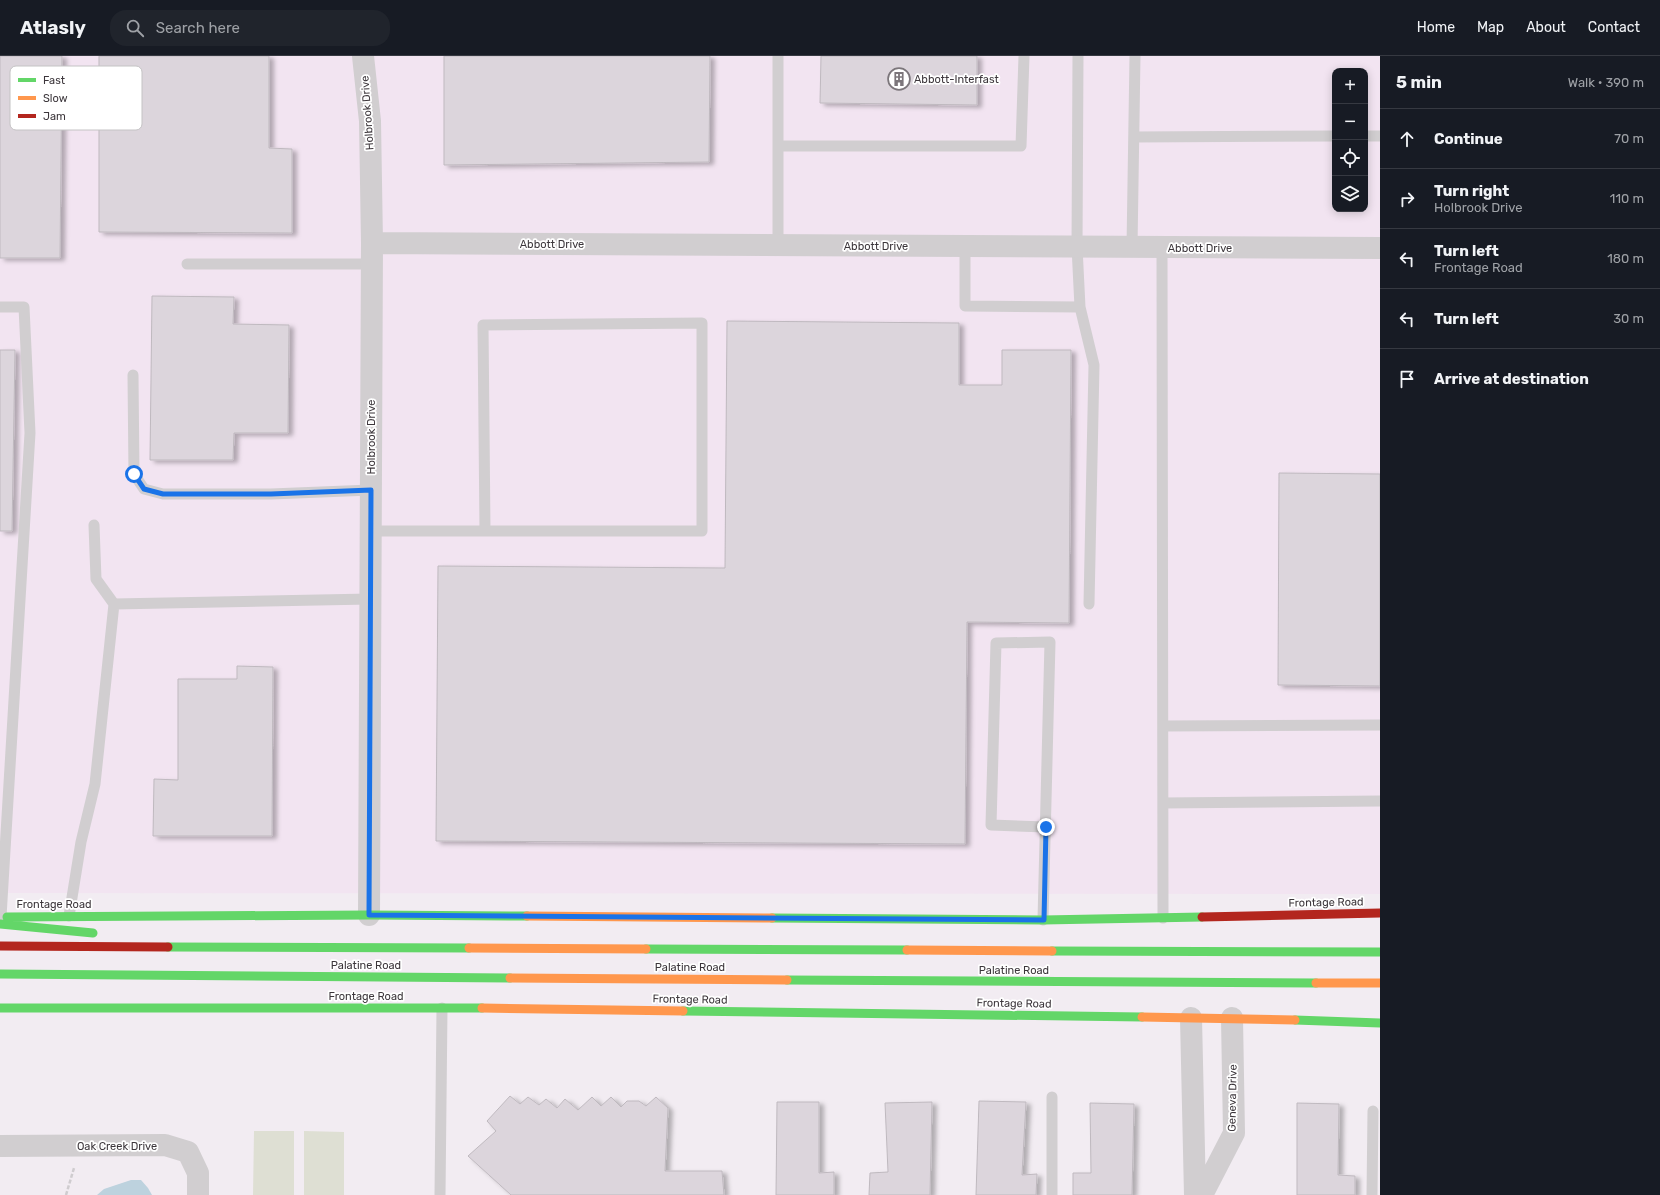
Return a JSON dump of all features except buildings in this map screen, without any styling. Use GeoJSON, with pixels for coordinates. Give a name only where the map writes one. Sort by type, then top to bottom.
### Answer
{"type":"FeatureCollection","features":[{"type":"Feature","properties":{"kind":"main road","name":"Frontage Road"},"geometry":{"type":"LineString","coordinates":[[0,919],[69,916],[369,915],[1044,920],[1380,913]]}},
{"type":"Feature","properties":{"kind":"main road"},"geometry":{"type":"LineString","coordinates":[[0,919],[102,934]]}},
{"type":"Feature","properties":{"kind":"main road"},"geometry":{"type":"LineString","coordinates":[[133,937],[227,946]]}},
{"type":"Feature","properties":{"kind":"main road","name":"Palatine Road"},"geometry":{"type":"LineString","coordinates":[[0,946],[1380,952]]}},
{"type":"Feature","properties":{"kind":"main road","name":"Palatine Road"},"geometry":{"type":"LineString","coordinates":[[0,974],[1038,982],[1380,983]]}},
{"type":"Feature","properties":{"kind":"main road","name":"Frontage Road"},"geometry":{"type":"LineString","coordinates":[[0,1008],[442,1008],[1232,1018],[1380,1023]]}},
{"type":"Feature","properties":{"kind":"street","name":"Holbrook Drive"},"geometry":{"type":"LineString","coordinates":[[362,56],[370,121],[372,254],[369,915]]}},
{"type":"Feature","properties":{"kind":"street","name":"Abbott Drive"},"geometry":{"type":"LineString","coordinates":[[372,254],[778,245],[1380,248]]}},
{"type":"Feature","properties":{"kind":"street"},"geometry":{"type":"LineString","coordinates":[[1191,1018],[1196,1195]]}},
{"type":"Feature","properties":{"kind":"street","name":"Geneva Drive"},"geometry":{"type":"LineString","coordinates":[[1202,1195],[1234,1133],[1232,1018]]}},
{"type":"Feature","properties":{"kind":"street","name":"Oak Creek Drive"},"geometry":{"type":"LineString","coordinates":[[0,1146],[165,1145],[188,1152],[198,1173],[198,1195]]}},
{"type":"Feature","properties":{"kind":"lane"},"geometry":{"type":"LineString","coordinates":[[778,56],[778,245]]}},
{"type":"Feature","properties":{"kind":"lane"},"geometry":{"type":"LineString","coordinates":[[778,146],[1021,146],[1024,56]]}},
{"type":"Feature","properties":{"kind":"lane"},"geometry":{"type":"LineString","coordinates":[[1078,56],[1077,247],[1080,307],[1094,365],[1089,604]]}},
{"type":"Feature","properties":{"kind":"lane"},"geometry":{"type":"LineString","coordinates":[[1132,247],[1136,56]]}},
{"type":"Feature","properties":{"kind":"lane"},"geometry":{"type":"LineString","coordinates":[[1134,136],[1332,136]]}},
{"type":"Feature","properties":{"kind":"lane"},"geometry":{"type":"LineString","coordinates":[[1368,136],[1380,136]]}},
{"type":"Feature","properties":{"kind":"lane"},"geometry":{"type":"LineString","coordinates":[[965,246],[966,306],[1080,307]]}},
{"type":"Feature","properties":{"kind":"lane"},"geometry":{"type":"LineString","coordinates":[[1162,247],[1163,918]]}},
{"type":"Feature","properties":{"kind":"lane"},"geometry":{"type":"LineString","coordinates":[[187,264],[372,254]]}},
{"type":"Feature","properties":{"kind":"lane"},"geometry":{"type":"LineString","coordinates":[[0,307],[24,307],[30,433],[0,919]]}},
{"type":"Feature","properties":{"kind":"lane"},"geometry":{"type":"LineString","coordinates":[[370,531],[485,531],[702,531],[702,322],[483,325],[485,531]]}},
{"type":"Feature","properties":{"kind":"lane"},"geometry":{"type":"LineString","coordinates":[[133,376],[134,474],[144,489],[163,494],[271,494],[371,490]]}},
{"type":"Feature","properties":{"kind":"lane"},"geometry":{"type":"LineString","coordinates":[[69,916],[81,842],[95,784],[114,604],[96,579],[94,525]]}},
{"type":"Feature","properties":{"kind":"lane"},"geometry":{"type":"LineString","coordinates":[[114,604],[370,599]]}},
{"type":"Feature","properties":{"kind":"lane"},"geometry":{"type":"LineString","coordinates":[[1044,920],[1050,642],[996,643],[991,825],[1046,827]]}},
{"type":"Feature","properties":{"kind":"lane"},"geometry":{"type":"LineString","coordinates":[[1163,726],[1380,725]]}},
{"type":"Feature","properties":{"kind":"lane"},"geometry":{"type":"LineString","coordinates":[[1163,803],[1380,801]]}},
{"type":"Feature","properties":{"kind":"lane"},"geometry":{"type":"LineString","coordinates":[[440,1195],[442,1008]]}},
{"type":"Feature","properties":{"kind":"lane"},"geometry":{"type":"LineString","coordinates":[[1052,1097],[1052,1195]]}},
{"type":"Feature","properties":{"kind":"lane"},"geometry":{"type":"LineString","coordinates":[[1372,1195],[1373,1111]]}},
{"type":"Feature","properties":{"kind":"shaded area"},"geometry":{"type":"Polygon","coordinates":[[[0,56],[1380,56],[1380,894],[0,893],[0,56]]]}},
{"type":"Feature","properties":{"kind":"shaded area"},"geometry":{"type":"Polygon","coordinates":[[[254,1131],[294,1131],[294,1195],[253,1195],[254,1131]]]}},
{"type":"Feature","properties":{"kind":"shaded area"},"geometry":{"type":"Polygon","coordinates":[[[304,1131],[344,1132],[344,1195],[304,1195],[304,1131]]]}},
{"type":"Feature","properties":{"kind":"water"},"geometry":{"type":"Polygon","coordinates":[[[131,1180],[141,1180],[152,1195],[97,1195],[104,1189],[131,1180]]]}},
{"type":"Feature","properties":{"kind":"traffic: fast"},"geometry":{"type":"LineString","coordinates":[[7,917],[369,915],[527,916]]}},
{"type":"Feature","properties":{"kind":"traffic: fast"},"geometry":{"type":"LineString","coordinates":[[772,918],[1043,920],[1202,917]]}},
{"type":"Feature","properties":{"kind":"traffic: fast"},"geometry":{"type":"LineString","coordinates":[[0,924],[93,933]]}},
{"type":"Feature","properties":{"kind":"traffic: fast"},"geometry":{"type":"LineString","coordinates":[[168,947],[469,948]]}},
{"type":"Feature","properties":{"kind":"traffic: fast"},"geometry":{"type":"LineString","coordinates":[[646,949],[907,950]]}},
{"type":"Feature","properties":{"kind":"traffic: fast"},"geometry":{"type":"LineString","coordinates":[[1052,951],[1380,952]]}},
{"type":"Feature","properties":{"kind":"traffic: fast"},"geometry":{"type":"LineString","coordinates":[[0,974],[510,978]]}},
{"type":"Feature","properties":{"kind":"traffic: fast"},"geometry":{"type":"LineString","coordinates":[[787,980],[1316,983]]}},
{"type":"Feature","properties":{"kind":"traffic: fast"},"geometry":{"type":"LineString","coordinates":[[0,1008],[482,1008]]}},
{"type":"Feature","properties":{"kind":"traffic: fast"},"geometry":{"type":"LineString","coordinates":[[683,1011],[1142,1017]]}},
{"type":"Feature","properties":{"kind":"traffic: fast"},"geometry":{"type":"LineString","coordinates":[[1295,1020],[1380,1023]]}},
{"type":"Feature","properties":{"kind":"traffic: slow"},"geometry":{"type":"LineString","coordinates":[[527,916],[772,918]]}},
{"type":"Feature","properties":{"kind":"traffic: slow"},"geometry":{"type":"LineString","coordinates":[[469,948],[646,949]]}},
{"type":"Feature","properties":{"kind":"traffic: slow"},"geometry":{"type":"LineString","coordinates":[[907,950],[1052,951]]}},
{"type":"Feature","properties":{"kind":"traffic: slow"},"geometry":{"type":"LineString","coordinates":[[510,978],[787,980]]}},
{"type":"Feature","properties":{"kind":"traffic: slow"},"geometry":{"type":"LineString","coordinates":[[1316,983],[1380,983]]}},
{"type":"Feature","properties":{"kind":"traffic: slow"},"geometry":{"type":"LineString","coordinates":[[482,1008],[683,1011]]}},
{"type":"Feature","properties":{"kind":"traffic: slow"},"geometry":{"type":"LineString","coordinates":[[1142,1017],[1295,1020]]}},
{"type":"Feature","properties":{"kind":"traffic: jam"},"geometry":{"type":"LineString","coordinates":[[1202,917],[1380,913]]}},
{"type":"Feature","properties":{"kind":"traffic: jam"},"geometry":{"type":"LineString","coordinates":[[0,946],[168,947]]}},
{"type":"Feature","properties":{"kind":"place","name":"Abbott-Interfast"},"geometry":{"type":"Point","coordinates":[899,79]}},
{"type":"Feature","properties":{"kind":"route"},"geometry":{"type":"LineString","coordinates":[[134,474],[144,489],[163,494],[271,494],[371,490],[369,915],[1044,920],[1046,827]]}}]}
